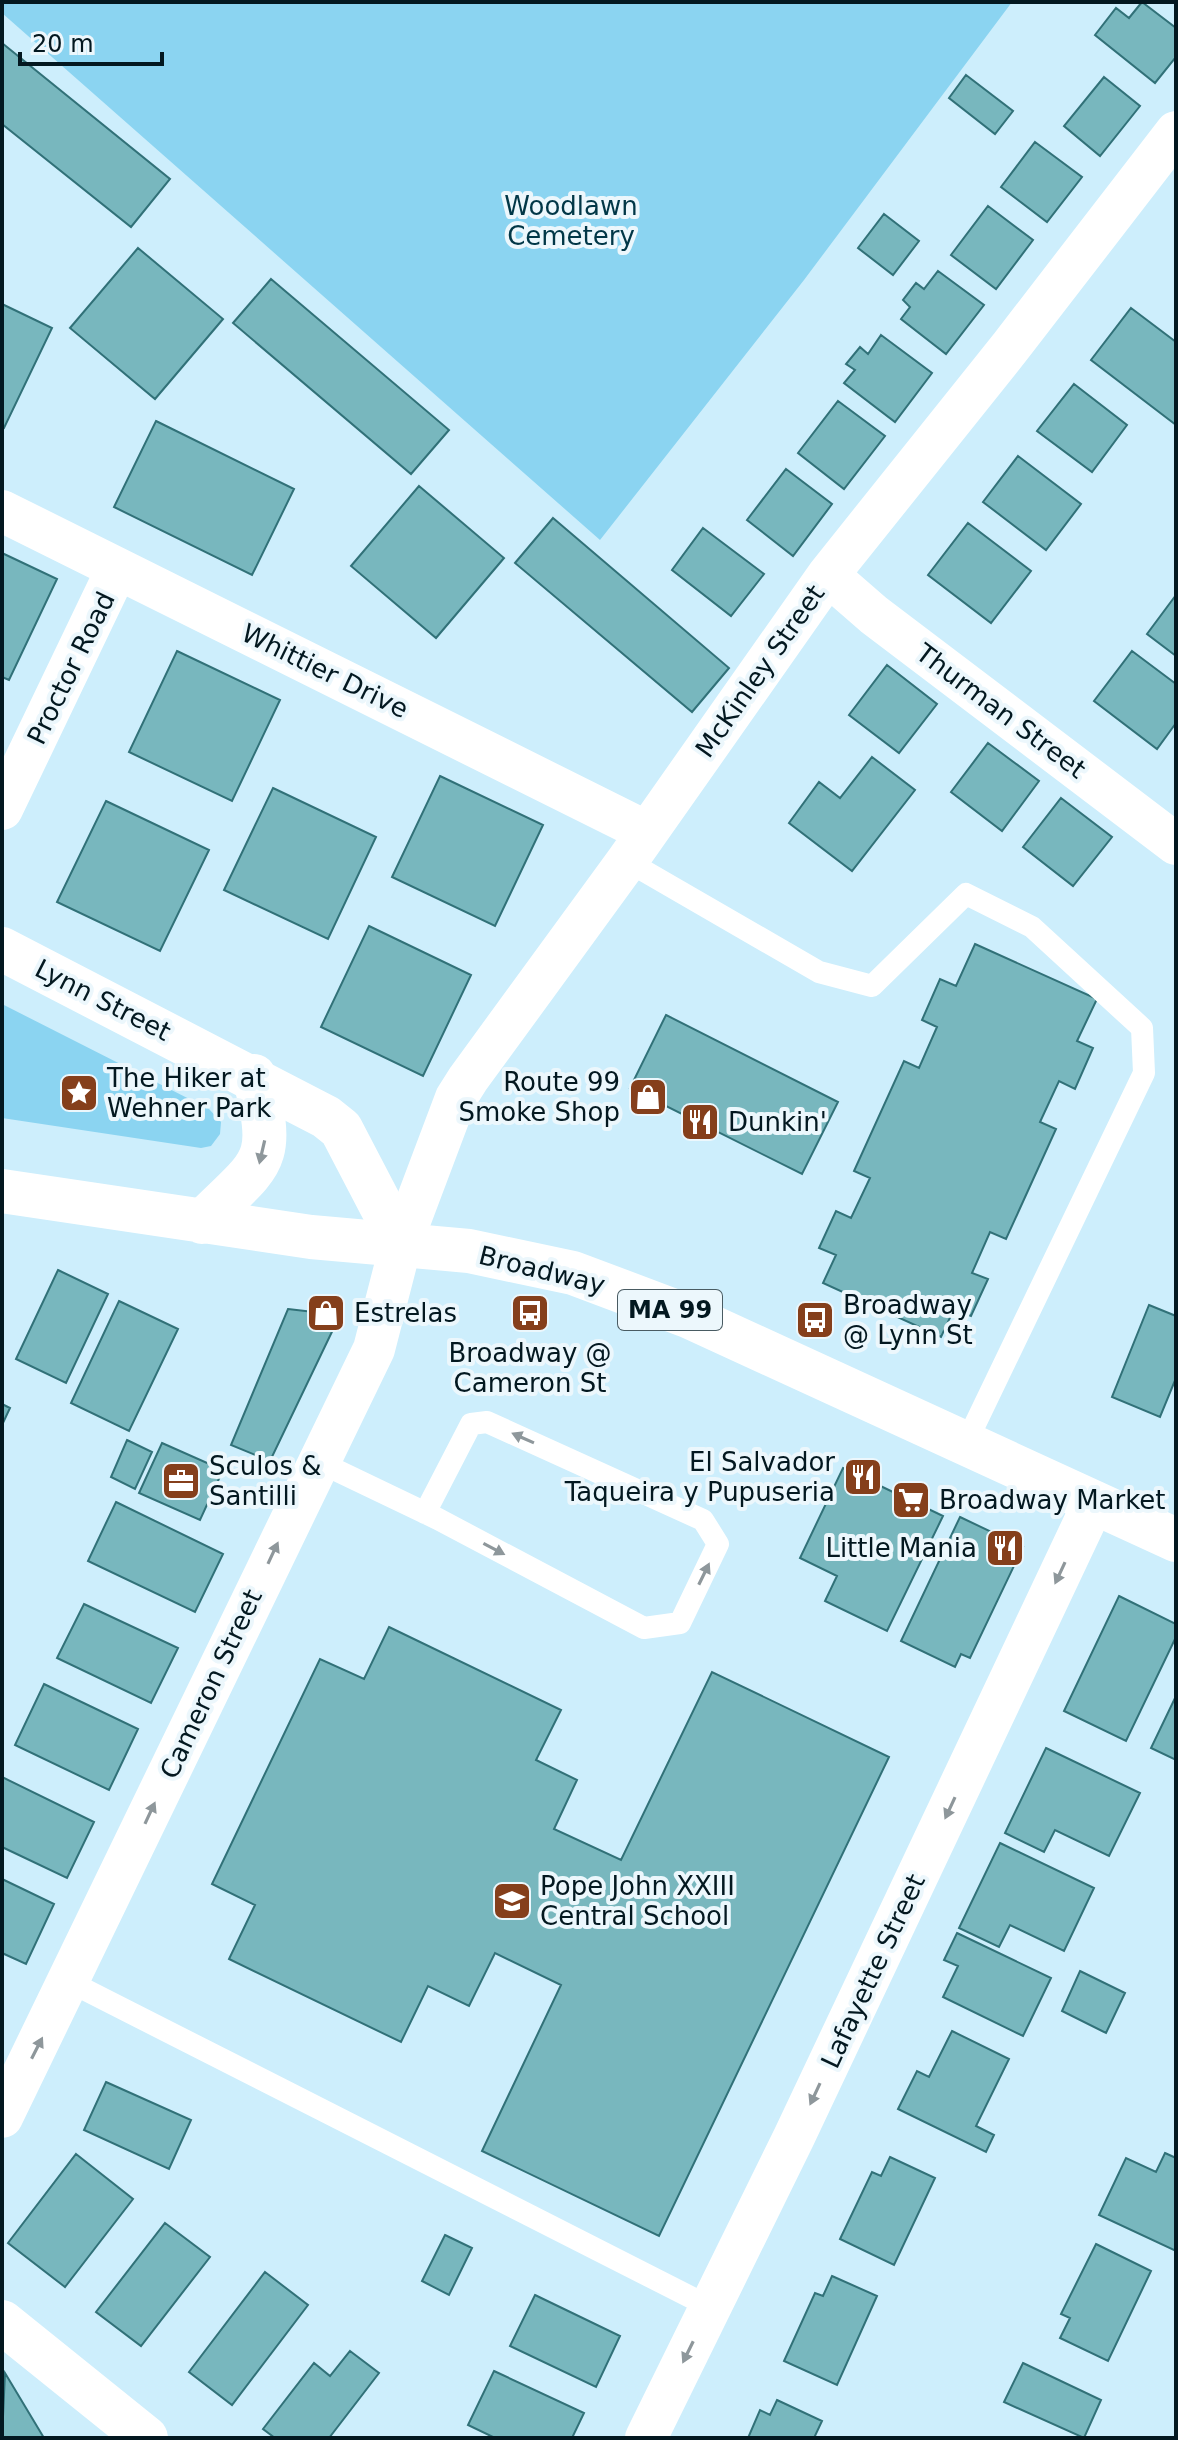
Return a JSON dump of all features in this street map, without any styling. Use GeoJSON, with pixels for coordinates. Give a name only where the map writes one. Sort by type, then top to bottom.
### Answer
{"type":"FeatureCollection","features":[{"type":"Feature","properties":{"kind":"main road","name":"Lynn Street"},"geometry":{"type":"LineString","coordinates":[[2,949],[254,1076],[326,1117],[341,1129],[401,1244]]}},
{"type":"Feature","properties":{"kind":"main road"},"geometry":{"type":"LineString","coordinates":[[202,1222],[260,1164],[265,1120],[254,1076]]}},
{"type":"Feature","properties":{"kind":"main road","name":"Broadway"},"geometry":{"type":"LineString","coordinates":[[2,1191],[311,1237],[479,1253],[573,1273],[690,1317],[1176,1540]]}},
{"type":"Feature","properties":{"kind":"main road"},"geometry":{"type":"LineString","coordinates":[[2,2322],[146,2438]]}},
{"type":"Feature","properties":{"kind":"street","name":"McKinley Street"},"geometry":{"type":"LineString","coordinates":[[401,1244],[456,1098],[828,575],[1011,346],[1176,132]]}},
{"type":"Feature","properties":{"kind":"street","name":"Whittier Drive"},"geometry":{"type":"LineString","coordinates":[[2,511],[117,569],[637,847]]}},
{"type":"Feature","properties":{"kind":"street","name":"Proctor Road"},"geometry":{"type":"LineString","coordinates":[[2,809],[105,602],[117,569]]}},
{"type":"Feature","properties":{"kind":"street","name":"Thurman Street"},"geometry":{"type":"LineString","coordinates":[[828,575],[874,615],[1167,824]]}},
{"type":"Feature","properties":{"kind":"street","name":"Cameron Street"},"geometry":{"type":"LineString","coordinates":[[2,2117],[70,1982],[317,1461],[374,1349],[401,1244]]}},
{"type":"Feature","properties":{"kind":"street","name":"Lafayette Street"},"geometry":{"type":"LineString","coordinates":[[646,2438],[794,2137],[1094,1502]]}},
{"type":"Feature","properties":{"kind":"lane"},"geometry":{"type":"LineString","coordinates":[[637,847],[819,972],[872,986],[966,894],[1032,927],[1142,1028],[1144,1073],[966,1443]]}},
{"type":"Feature","properties":{"kind":"lane"},"geometry":{"type":"LineString","coordinates":[[317,1461],[425,1513],[644,1628],[680,1623],[718,1544],[703,1520],[487,1422],[471,1424],[425,1513]]}},
{"type":"Feature","properties":{"kind":"lane"},"geometry":{"type":"LineString","coordinates":[[70,1982],[710,2307]]}},
{"type":"Feature","properties":{"kind":"green space","name":"Woodlawn Cemetery"},"geometry":{"type":"Polygon","coordinates":[[[2,2],[1012,2],[804,280],[600,540],[2,13],[2,2]]]}},
{"type":"Feature","properties":{"kind":"green space"},"geometry":{"type":"Polygon","coordinates":[[[2,1004],[209,1109],[221,1122],[220,1134],[211,1146],[201,1148],[2,1118],[2,1004]]]}},
{"type":"Feature","properties":{"kind":"building"},"geometry":{"type":"Polygon","coordinates":[[[1142,2],[1176,28],[1176,57],[1155,83],[1095,35],[1116,8],[1129,18],[1142,2]]]}},
{"type":"Feature","properties":{"kind":"building"},"geometry":{"type":"Polygon","coordinates":[[[2,43],[170,179],[131,227],[2,124],[2,43]]]}},
{"type":"Feature","properties":{"kind":"building"},"geometry":{"type":"Polygon","coordinates":[[[966,75],[1013,111],[995,134],[949,98],[966,75]]]}},
{"type":"Feature","properties":{"kind":"building"},"geometry":{"type":"Polygon","coordinates":[[[1104,77],[1140,106],[1100,156],[1064,126],[1104,77]]]}},
{"type":"Feature","properties":{"kind":"building"},"geometry":{"type":"Polygon","coordinates":[[[1035,142],[1082,177],[1047,222],[1001,187],[1035,142]]]}},
{"type":"Feature","properties":{"kind":"building"},"geometry":{"type":"Polygon","coordinates":[[[988,206],[1033,240],[996,289],[951,255],[988,206]]]}},
{"type":"Feature","properties":{"kind":"building"},"geometry":{"type":"Polygon","coordinates":[[[884,214],[919,241],[893,275],[858,248],[884,214]]]}},
{"type":"Feature","properties":{"kind":"building"},"geometry":{"type":"Polygon","coordinates":[[[138,248],[223,319],[155,399],[70,328],[138,248]]]}},
{"type":"Feature","properties":{"kind":"building"},"geometry":{"type":"Polygon","coordinates":[[[938,271],[984,305],[946,354],[901,319],[910,307],[903,300],[916,283],[924,289],[938,271]]]}},
{"type":"Feature","properties":{"kind":"building"},"geometry":{"type":"Polygon","coordinates":[[[271,279],[449,430],[411,474],[233,323],[271,279]]]}},
{"type":"Feature","properties":{"kind":"building"},"geometry":{"type":"Polygon","coordinates":[[[2,304],[52,328],[4,428],[2,427],[2,304]]]}},
{"type":"Feature","properties":{"kind":"building"},"geometry":{"type":"Polygon","coordinates":[[[1131,308],[1176,342],[1176,425],[1091,360],[1131,308]]]}},
{"type":"Feature","properties":{"kind":"building"},"geometry":{"type":"Polygon","coordinates":[[[881,335],[932,373],[895,422],[844,383],[855,370],[846,364],[860,347],[868,354],[881,335]]]}},
{"type":"Feature","properties":{"kind":"building"},"geometry":{"type":"Polygon","coordinates":[[[1074,384],[1127,425],[1092,472],[1037,431],[1074,384]]]}},
{"type":"Feature","properties":{"kind":"building"},"geometry":{"type":"Polygon","coordinates":[[[838,401],[885,436],[844,489],[798,453],[838,401]]]}},
{"type":"Feature","properties":{"kind":"building"},"geometry":{"type":"Polygon","coordinates":[[[156,421],[294,489],[252,575],[114,507],[156,421]]]}},
{"type":"Feature","properties":{"kind":"building"},"geometry":{"type":"Polygon","coordinates":[[[1018,456],[1081,504],[1046,550],[983,502],[1018,456]]]}},
{"type":"Feature","properties":{"kind":"building"},"geometry":{"type":"Polygon","coordinates":[[[786,469],[832,504],[793,556],[747,520],[786,469]]]}},
{"type":"Feature","properties":{"kind":"building"},"geometry":{"type":"Polygon","coordinates":[[[419,486],[504,558],[436,638],[351,566],[419,486]]]}},
{"type":"Feature","properties":{"kind":"building"},"geometry":{"type":"Polygon","coordinates":[[[553,518],[729,668],[692,712],[515,563],[553,518]]]}},
{"type":"Feature","properties":{"kind":"building"},"geometry":{"type":"Polygon","coordinates":[[[968,523],[1031,571],[991,623],[928,575],[968,523]]]}},
{"type":"Feature","properties":{"kind":"building"},"geometry":{"type":"Polygon","coordinates":[[[703,528],[764,574],[731,616],[672,570],[703,528]]]}},
{"type":"Feature","properties":{"kind":"building"},"geometry":{"type":"Polygon","coordinates":[[[2,553],[57,579],[9,680],[2,677],[2,553]]]}},
{"type":"Feature","properties":{"kind":"building"},"geometry":{"type":"Polygon","coordinates":[[[1176,595],[1176,656],[1147,634],[1176,595]]]}},
{"type":"Feature","properties":{"kind":"building"},"geometry":{"type":"Polygon","coordinates":[[[177,651],[280,700],[232,801],[129,752],[177,651]]]}},
{"type":"Feature","properties":{"kind":"building"},"geometry":{"type":"Polygon","coordinates":[[[1132,651],[1176,684],[1176,723],[1157,749],[1094,701],[1132,651]]]}},
{"type":"Feature","properties":{"kind":"building"},"geometry":{"type":"Polygon","coordinates":[[[887,665],[937,704],[899,753],[849,715],[887,665]]]}},
{"type":"Feature","properties":{"kind":"building"},"geometry":{"type":"Polygon","coordinates":[[[988,743],[1039,781],[1002,831],[951,792],[988,743]]]}},
{"type":"Feature","properties":{"kind":"building"},"geometry":{"type":"Polygon","coordinates":[[[872,757],[915,790],[852,871],[789,823],[819,782],[840,798],[872,757]]]}},
{"type":"Feature","properties":{"kind":"building"},"geometry":{"type":"Polygon","coordinates":[[[440,776],[543,825],[495,926],[392,877],[440,776]]]}},
{"type":"Feature","properties":{"kind":"building"},"geometry":{"type":"Polygon","coordinates":[[[273,788],[376,837],[328,939],[224,890],[273,788]]]}},
{"type":"Feature","properties":{"kind":"building"},"geometry":{"type":"Polygon","coordinates":[[[1061,798],[1112,837],[1073,886],[1023,847],[1061,798]]]}},
{"type":"Feature","properties":{"kind":"building"},"geometry":{"type":"Polygon","coordinates":[[[106,801],[209,850],[160,951],[57,902],[106,801]]]}},
{"type":"Feature","properties":{"kind":"building"},"geometry":{"type":"Polygon","coordinates":[[[369,926],[471,975],[423,1076],[321,1027],[369,926]]]}},
{"type":"Feature","properties":{"kind":"building"},"geometry":{"type":"Polygon","coordinates":[[[975,944],[1097,999],[1077,1041],[1093,1048],[1075,1089],[1059,1081],[1040,1122],[1056,1129],[1006,1239],[990,1232],[972,1273],[988,1279],[971,1316],[954,1309],[941,1337],[823,1283],[836,1255],[819,1248],[836,1211],[851,1218],[870,1178],[854,1171],[904,1061],[919,1068],[937,1027],[922,1020],[940,979],[956,986],[975,944]]]}},
{"type":"Feature","properties":{"kind":"building"},"geometry":{"type":"Polygon","coordinates":[[[666,1015],[838,1102],[802,1174],[630,1088],[666,1015]]]}},
{"type":"Feature","properties":{"kind":"building"},"geometry":{"type":"Polygon","coordinates":[[[58,1270],[108,1294],[66,1383],[16,1359],[58,1270]]]}},
{"type":"Feature","properties":{"kind":"building"},"geometry":{"type":"Polygon","coordinates":[[[119,1301],[178,1329],[129,1431],[71,1403],[119,1301]]]}},
{"type":"Feature","properties":{"kind":"building"},"geometry":{"type":"Polygon","coordinates":[[[1149,1305],[1176,1316],[1176,1378],[1160,1417],[1112,1397],[1149,1305]]]}},
{"type":"Feature","properties":{"kind":"building"},"geometry":{"type":"Polygon","coordinates":[[[288,1309],[340,1315],[270,1461],[231,1445],[288,1309]]]}},
{"type":"Feature","properties":{"kind":"building"},"geometry":{"type":"Polygon","coordinates":[[[2,1404],[10,1408],[2,1425],[2,1404]]]}},
{"type":"Feature","properties":{"kind":"building"},"geometry":{"type":"Polygon","coordinates":[[[127,1440],[152,1452],[135,1489],[111,1477],[127,1440]]]}},
{"type":"Feature","properties":{"kind":"building","name":"Sculos & Santilli"},"geometry":{"type":"Polygon","coordinates":[[[162,1443],[223,1470],[200,1520],[139,1493],[162,1443]]]}},
{"type":"Feature","properties":{"kind":"building"},"geometry":{"type":"Polygon","coordinates":[[[843,1468],[943,1516],[887,1631],[825,1601],[837,1576],[800,1558],[843,1468]]]}},
{"type":"Feature","properties":{"kind":"building"},"geometry":{"type":"Polygon","coordinates":[[[116,1502],[223,1554],[195,1612],[88,1561],[116,1502]]]}},
{"type":"Feature","properties":{"kind":"building"},"geometry":{"type":"Polygon","coordinates":[[[960,1517],[1023,1547],[970,1658],[961,1654],[955,1667],[901,1641],[960,1517]]]}},
{"type":"Feature","properties":{"kind":"building"},"geometry":{"type":"Polygon","coordinates":[[[1119,1596],[1176,1624],[1176,1637],[1126,1741],[1064,1711],[1119,1596]]]}},
{"type":"Feature","properties":{"kind":"building"},"geometry":{"type":"Polygon","coordinates":[[[84,1604],[178,1648],[151,1703],[57,1658],[84,1604]]]}},
{"type":"Feature","properties":{"kind":"building"},"geometry":{"type":"Polygon","coordinates":[[[389,1627],[561,1710],[536,1760],[577,1780],[554,1829],[621,1860],[712,1672],[889,1757],[659,2236],[482,2151],[561,1985],[495,1953],[469,2006],[428,1986],[401,2042],[229,1959],[255,1905],[212,1884],[320,1659],[364,1679],[389,1627]]]}},
{"type":"Feature","properties":{"kind":"building"},"geometry":{"type":"Polygon","coordinates":[[[44,1684],[138,1729],[109,1790],[15,1745],[44,1684]]]}},
{"type":"Feature","properties":{"kind":"building"},"geometry":{"type":"Polygon","coordinates":[[[1176,1696],[1176,1760],[1151,1748],[1176,1696]]]}},
{"type":"Feature","properties":{"kind":"building"},"geometry":{"type":"Polygon","coordinates":[[[1046,1748],[1140,1793],[1109,1856],[1055,1830],[1044,1852],[1005,1833],[1046,1748]]]}},
{"type":"Feature","properties":{"kind":"building"},"geometry":{"type":"Polygon","coordinates":[[[2,1777],[94,1822],[67,1878],[2,1847],[2,1777]]]}},
{"type":"Feature","properties":{"kind":"building"},"geometry":{"type":"Polygon","coordinates":[[[1000,1843],[1094,1888],[1064,1951],[1010,1925],[999,1947],[959,1928],[1000,1843]]]}},
{"type":"Feature","properties":{"kind":"building"},"geometry":{"type":"Polygon","coordinates":[[[2,1879],[54,1904],[26,1964],[2,1953],[2,1879]]]}},
{"type":"Feature","properties":{"kind":"building"},"geometry":{"type":"Polygon","coordinates":[[[957,1933],[1051,1978],[1023,2036],[943,1997],[958,1966],[944,1960],[957,1933]]]}},
{"type":"Feature","properties":{"kind":"building"},"geometry":{"type":"Polygon","coordinates":[[[1080,1971],[1125,1993],[1106,2033],[1062,2011],[1080,1971]]]}},
{"type":"Feature","properties":{"kind":"building"},"geometry":{"type":"Polygon","coordinates":[[[952,2031],[1009,2059],[976,2126],[994,2135],[986,2152],[898,2109],[917,2071],[929,2077],[952,2031]]]}},
{"type":"Feature","properties":{"kind":"building"},"geometry":{"type":"Polygon","coordinates":[[[106,2082],[191,2120],[169,2169],[84,2130],[106,2082]]]}},
{"type":"Feature","properties":{"kind":"building"},"geometry":{"type":"Polygon","coordinates":[[[1165,2153],[1176,2158],[1176,2251],[1099,2215],[1126,2158],[1156,2172],[1165,2153]]]}},
{"type":"Feature","properties":{"kind":"building"},"geometry":{"type":"Polygon","coordinates":[[[76,2154],[133,2199],[65,2287],[8,2243],[76,2154]]]}},
{"type":"Feature","properties":{"kind":"building"},"geometry":{"type":"Polygon","coordinates":[[[890,2157],[935,2178],[894,2265],[840,2239],[872,2172],[881,2176],[890,2157]]]}},
{"type":"Feature","properties":{"kind":"building"},"geometry":{"type":"Polygon","coordinates":[[[165,2223],[210,2257],[141,2346],[96,2312],[165,2223]]]}},
{"type":"Feature","properties":{"kind":"building"},"geometry":{"type":"Polygon","coordinates":[[[445,2235],[472,2248],[449,2295],[422,2281],[445,2235]]]}},
{"type":"Feature","properties":{"kind":"building"},"geometry":{"type":"Polygon","coordinates":[[[1096,2244],[1151,2271],[1108,2361],[1060,2338],[1070,2318],[1061,2314],[1096,2244]]]}},
{"type":"Feature","properties":{"kind":"building"},"geometry":{"type":"Polygon","coordinates":[[[265,2272],[308,2305],[232,2405],[189,2372],[265,2272]]]}},
{"type":"Feature","properties":{"kind":"building"},"geometry":{"type":"Polygon","coordinates":[[[832,2276],[877,2296],[837,2385],[784,2361],[815,2293],[823,2296],[832,2276]]]}},
{"type":"Feature","properties":{"kind":"building"},"geometry":{"type":"Polygon","coordinates":[[[535,2295],[620,2336],[596,2387],[510,2346],[535,2295]]]}},
{"type":"Feature","properties":{"kind":"building"},"geometry":{"type":"Polygon","coordinates":[[[350,2351],[379,2373],[329,2438],[275,2438],[263,2429],[314,2363],[330,2376],[350,2351]]]}},
{"type":"Feature","properties":{"kind":"building"},"geometry":{"type":"Polygon","coordinates":[[[1023,2363],[1101,2400],[1084,2438],[1004,2402],[1023,2363]]]}},
{"type":"Feature","properties":{"kind":"building"},"geometry":{"type":"Polygon","coordinates":[[[494,2371],[584,2413],[572,2438],[495,2438],[468,2425],[494,2371]]]}},
{"type":"Feature","properties":{"kind":"building"},"geometry":{"type":"Polygon","coordinates":[[[5,2373],[44,2438],[2,2438],[5,2373]]]}},
{"type":"Feature","properties":{"kind":"building"},"geometry":{"type":"Polygon","coordinates":[[[777,2400],[822,2421],[814,2438],[748,2438],[760,2410],[770,2415],[777,2400]]]}},
{"type":"Feature","properties":{"kind":"place","name":"The Hiker at Wehner Park"},"geometry":{"type":"Point","coordinates":[79,1093]}},
{"type":"Feature","properties":{"kind":"place","name":"Route 99 Smoke Shop"},"geometry":{"type":"Point","coordinates":[648,1097]}},
{"type":"Feature","properties":{"kind":"place","name":"Dunkin'"},"geometry":{"type":"Point","coordinates":[700,1122]}},
{"type":"Feature","properties":{"kind":"place","name":"Estrelas"},"geometry":{"type":"Point","coordinates":[326,1313]}},
{"type":"Feature","properties":{"kind":"place","name":"Broadway @ Cameron St"},"geometry":{"type":"Point","coordinates":[530,1313]}},
{"type":"Feature","properties":{"kind":"place","name":"Broadway @ Lynn St"},"geometry":{"type":"Point","coordinates":[815,1320]}},
{"type":"Feature","properties":{"kind":"place","name":"El Salvador Taqueira y Pupuseria"},"geometry":{"type":"Point","coordinates":[863,1477]}},
{"type":"Feature","properties":{"kind":"place","name":"Sculos & Santilli"},"geometry":{"type":"Point","coordinates":[181,1481]}},
{"type":"Feature","properties":{"kind":"place","name":"Broadway Market"},"geometry":{"type":"Point","coordinates":[911,1500]}},
{"type":"Feature","properties":{"kind":"place","name":"Little Mania"},"geometry":{"type":"Point","coordinates":[1005,1548]}},
{"type":"Feature","properties":{"kind":"place","name":"Pope John XXIII Central School"},"geometry":{"type":"Point","coordinates":[512,1901]}}]}
